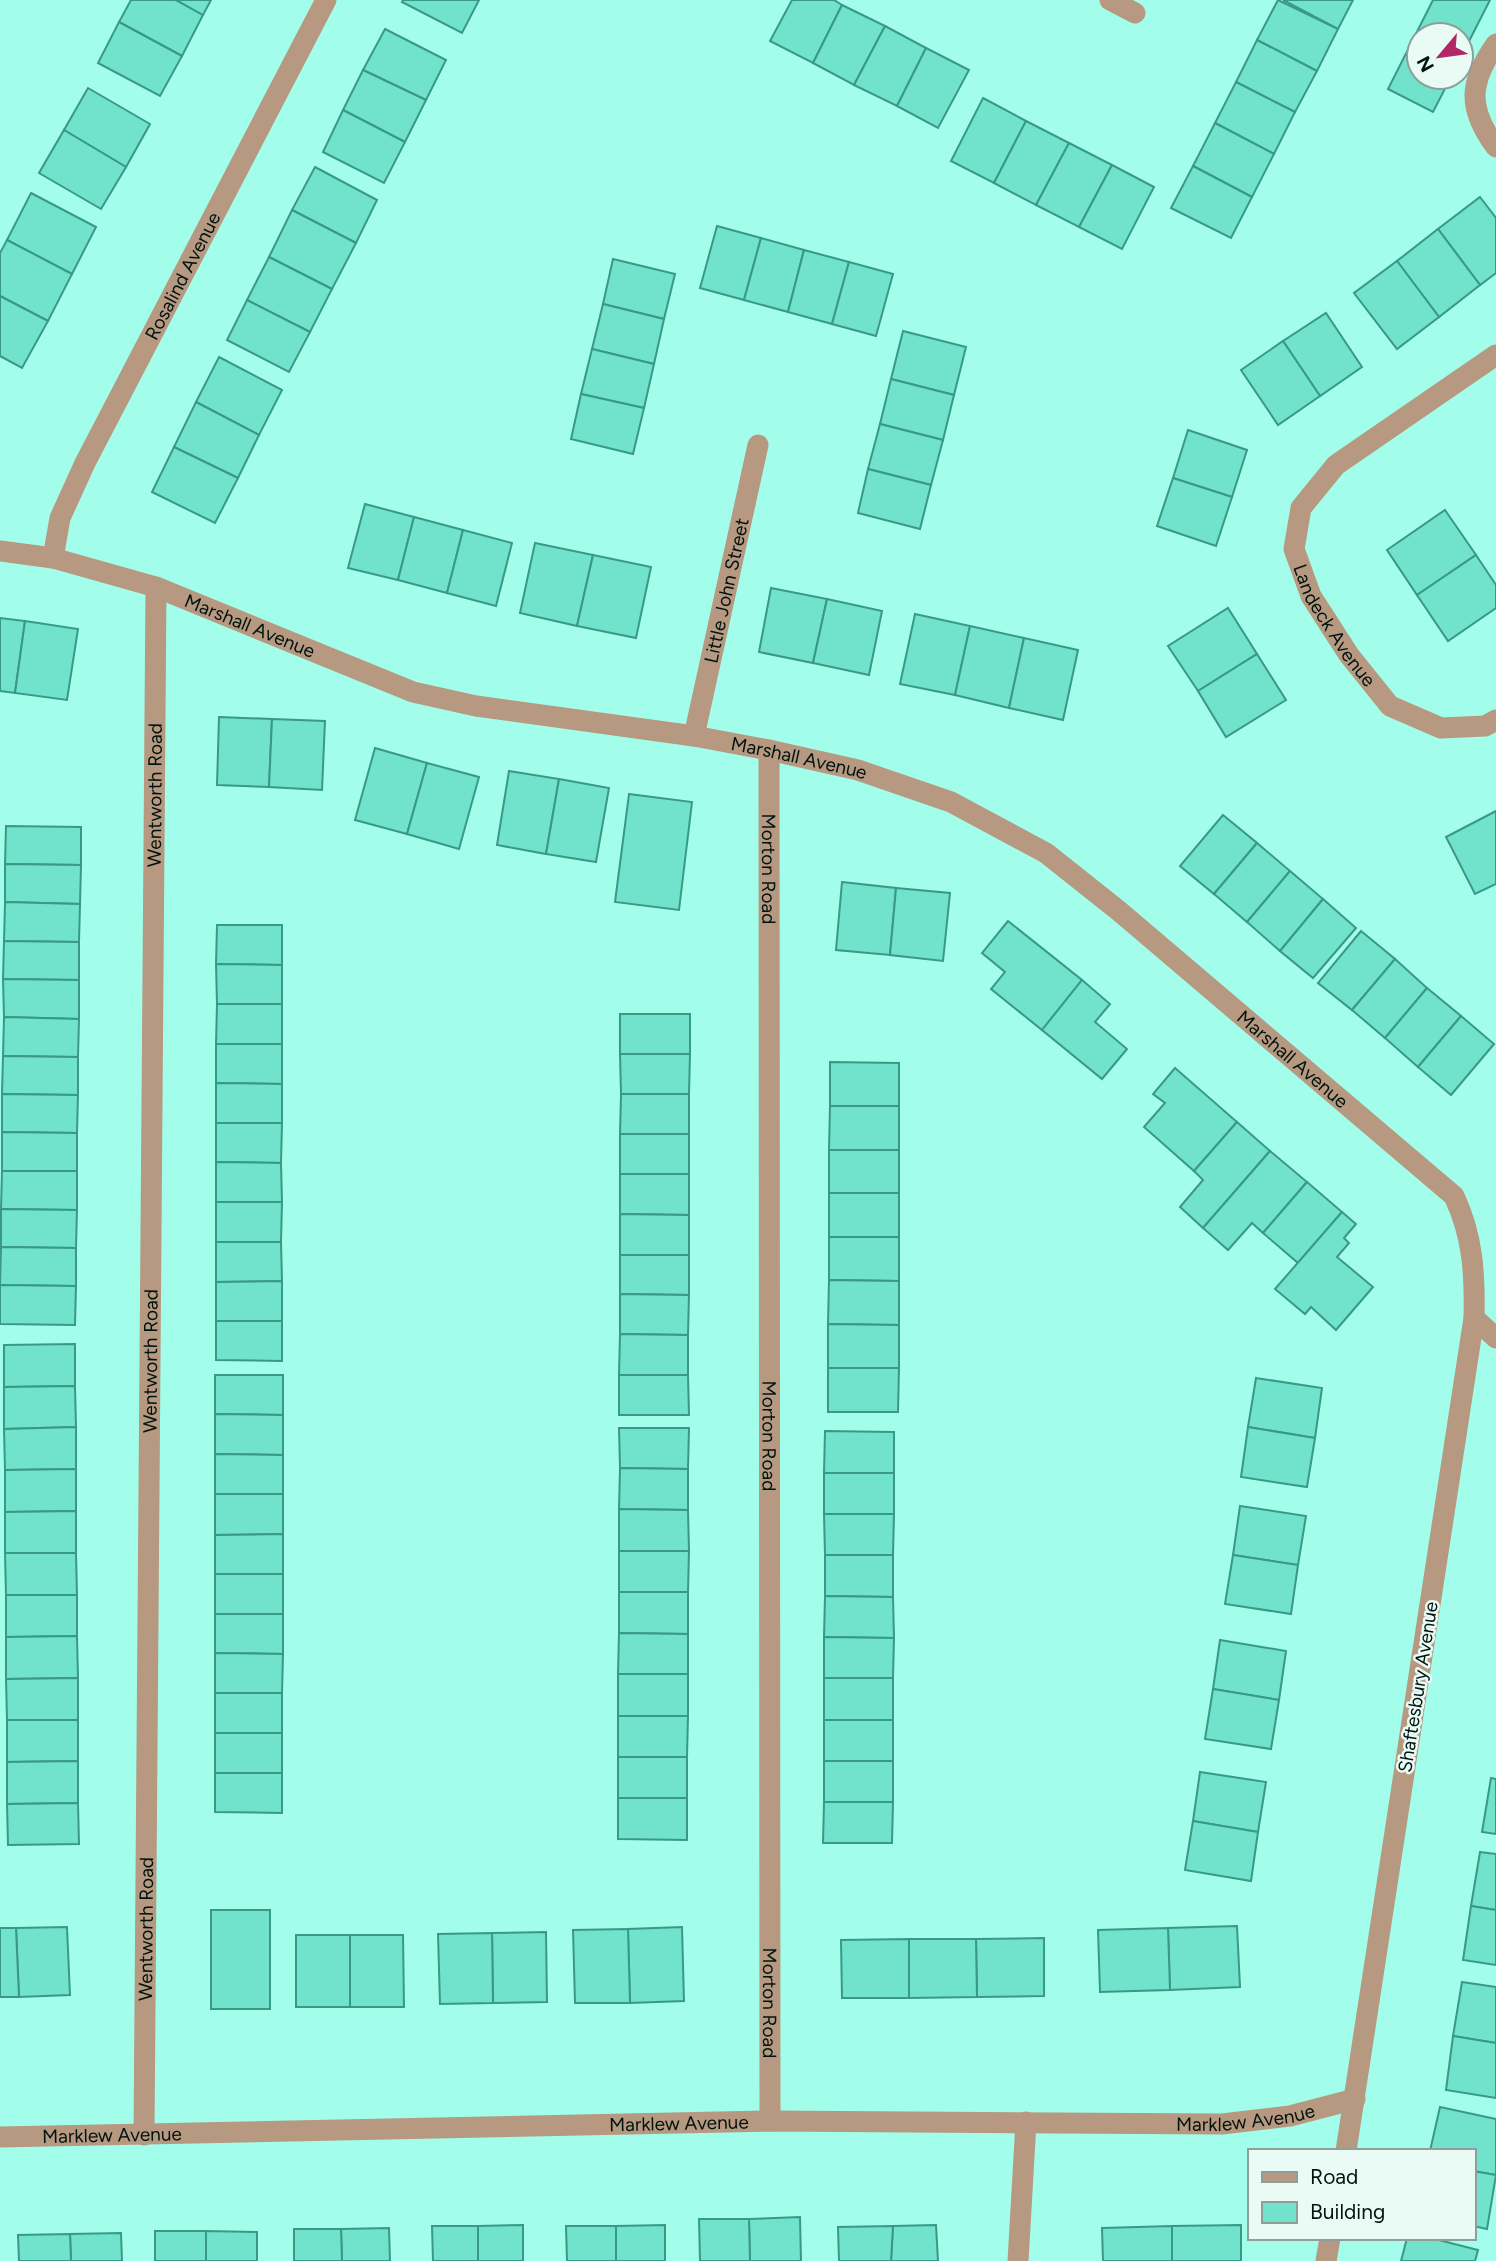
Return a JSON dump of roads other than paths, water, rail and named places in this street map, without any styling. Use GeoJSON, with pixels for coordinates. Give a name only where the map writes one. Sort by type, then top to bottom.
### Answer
{"type":"FeatureCollection","features":[{"type":"Feature","properties":{"kind":"street","name":"Rosalind Avenue"},"geometry":{"type":"LineString","coordinates":[[53,558],[60,518],[85,463],[326,0]]}},
{"type":"Feature","properties":{"kind":"street"},"geometry":{"type":"LineString","coordinates":[[1110,0],[1135,13]]}},
{"type":"Feature","properties":{"kind":"street"},"geometry":{"type":"LineString","coordinates":[[1496,44],[1479,68],[1474,104],[1496,147]]}},
{"type":"Feature","properties":{"kind":"street","name":"Landeck Avenue"},"geometry":{"type":"LineString","coordinates":[[1496,355],[1336,465],[1301,508],[1294,549],[1311,596],[1349,654],[1390,706],[1441,728],[1486,726],[1496,720]]}},
{"type":"Feature","properties":{"kind":"street","name":"Little John Street"},"geometry":{"type":"LineString","coordinates":[[694,736],[758,445]]}},
{"type":"Feature","properties":{"kind":"street","name":"Marshall Avenue"},"geometry":{"type":"LineString","coordinates":[[0,551],[53,558],[156,587],[413,692],[476,706],[694,736],[769,750],[858,770],[951,802],[1046,853],[1431,1175],[1454,1196],[1466,1223]]}},
{"type":"Feature","properties":{"kind":"street","name":"Wentworth Road"},"geometry":{"type":"LineString","coordinates":[[144,2135],[156,587]]}},
{"type":"Feature","properties":{"kind":"street","name":"Morton Road"},"geometry":{"type":"LineString","coordinates":[[769,750],[770,2121]]}},
{"type":"Feature","properties":{"kind":"street","name":"Shaftesbury Avenue"},"geometry":{"type":"LineString","coordinates":[[1346,2149],[1474,1318],[1475,1271],[1466,1223]]}},
{"type":"Feature","properties":{"kind":"street"},"geometry":{"type":"LineString","coordinates":[[1474,1318],[1496,1338]]}},
{"type":"Feature","properties":{"kind":"street","name":"Marklew Avenue"},"geometry":{"type":"LineString","coordinates":[[0,2137],[770,2121],[1222,2124],[1290,2116],[1355,2099]]}},
{"type":"Feature","properties":{"kind":"street"},"geometry":{"type":"LineString","coordinates":[[1018,2261],[1026,2122]]}},
{"type":"Feature","properties":{"kind":"street"},"geometry":{"type":"LineString","coordinates":[[1326,2261],[1331,2240]]}}]}
